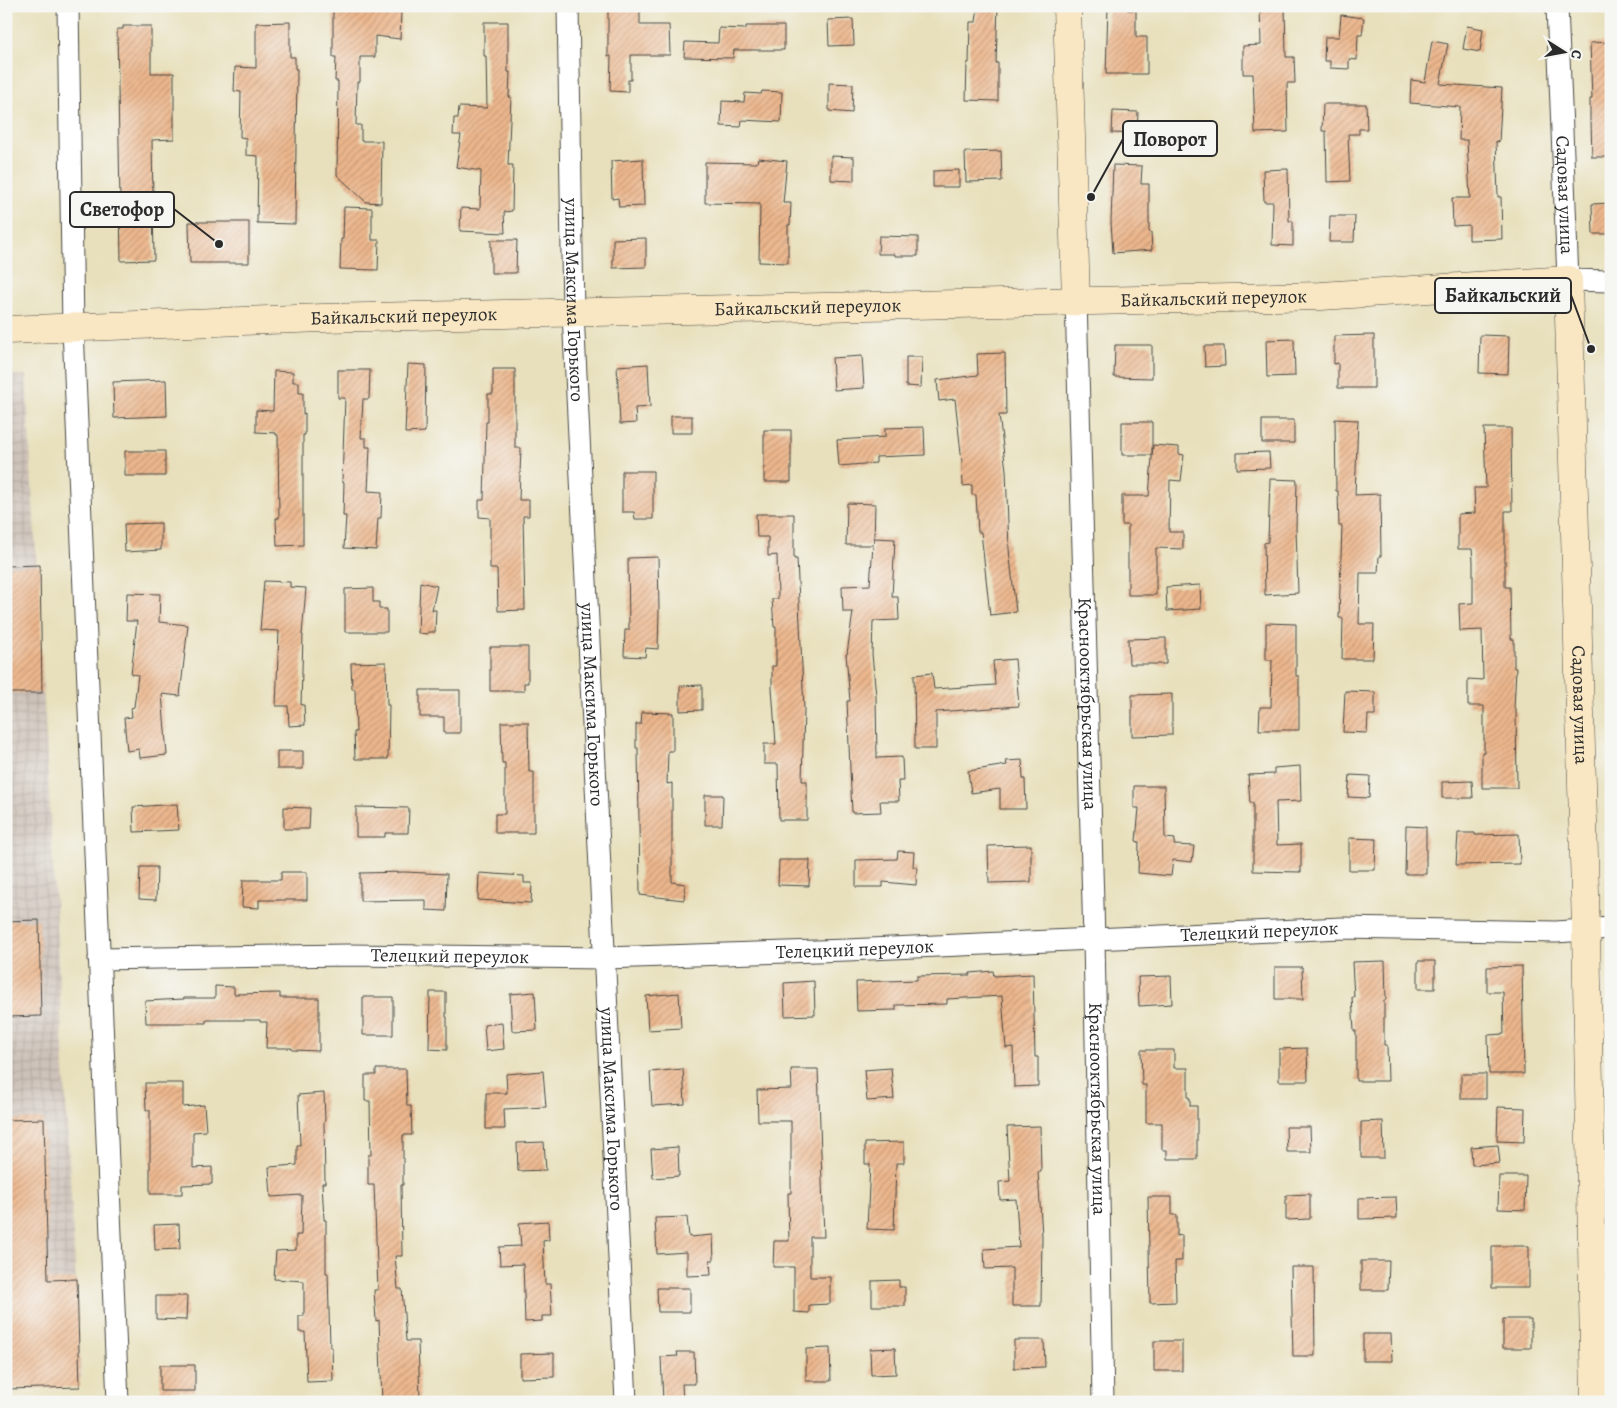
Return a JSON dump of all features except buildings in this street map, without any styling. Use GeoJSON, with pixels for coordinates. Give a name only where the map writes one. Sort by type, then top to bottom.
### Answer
{"type":"FeatureCollection","features":[{"type":"Feature","properties":{"kind":"main road","name":"Краснооктябрьская улица"},"geometry":{"type":"LineString","coordinates":[[1067,6],[1076,300]]}},
{"type":"Feature","properties":{"kind":"main road","name":"Байкальский переулок"},"geometry":{"type":"LineString","coordinates":[[6,330],[323,318],[1321,296],[1568,280]]}},
{"type":"Feature","properties":{"kind":"main road","name":"Садовая улица"},"geometry":{"type":"LineString","coordinates":[[1568,280],[1598,928],[1595,1402]]}},
{"type":"Feature","properties":{"kind":"street"},"geometry":{"type":"LineString","coordinates":[[68,6],[72,328],[118,1402]]}},
{"type":"Feature","properties":{"kind":"street","name":"улица Максима Горького"},"geometry":{"type":"LineString","coordinates":[[568,6],[573,313],[626,1402]]}},
{"type":"Feature","properties":{"kind":"street","name":"Садовая улица"},"geometry":{"type":"LineString","coordinates":[[1557,6],[1568,280]]}},
{"type":"Feature","properties":{"kind":"street","name":"Байкальский переулок"},"geometry":{"type":"LineString","coordinates":[[1568,280],[1611,281]]}},
{"type":"Feature","properties":{"kind":"street","name":"Краснооктябрьская улица"},"geometry":{"type":"LineString","coordinates":[[1076,300],[1094,939],[1103,1402]]}},
{"type":"Feature","properties":{"kind":"street","name":"Телецкий переулок"},"geometry":{"type":"LineString","coordinates":[[99,959],[346,955],[605,958],[847,950],[1342,928],[1556,932],[1598,928]]}},
{"type":"Feature","properties":{"kind":"shaded area"},"geometry":{"type":"Polygon","coordinates":[[[6,375],[26,375],[81,1379],[6,1383],[6,375]]]}},
{"type":"Feature","properties":{"kind":"place","name":"Поворот"},"geometry":{"type":"Point","coordinates":[1091,197]}},
{"type":"Feature","properties":{"kind":"place","name":"Светофор"},"geometry":{"type":"Point","coordinates":[219,244]}},
{"type":"Feature","properties":{"kind":"place","name":"Байкальский"},"geometry":{"type":"Point","coordinates":[1591,349]}}]}
